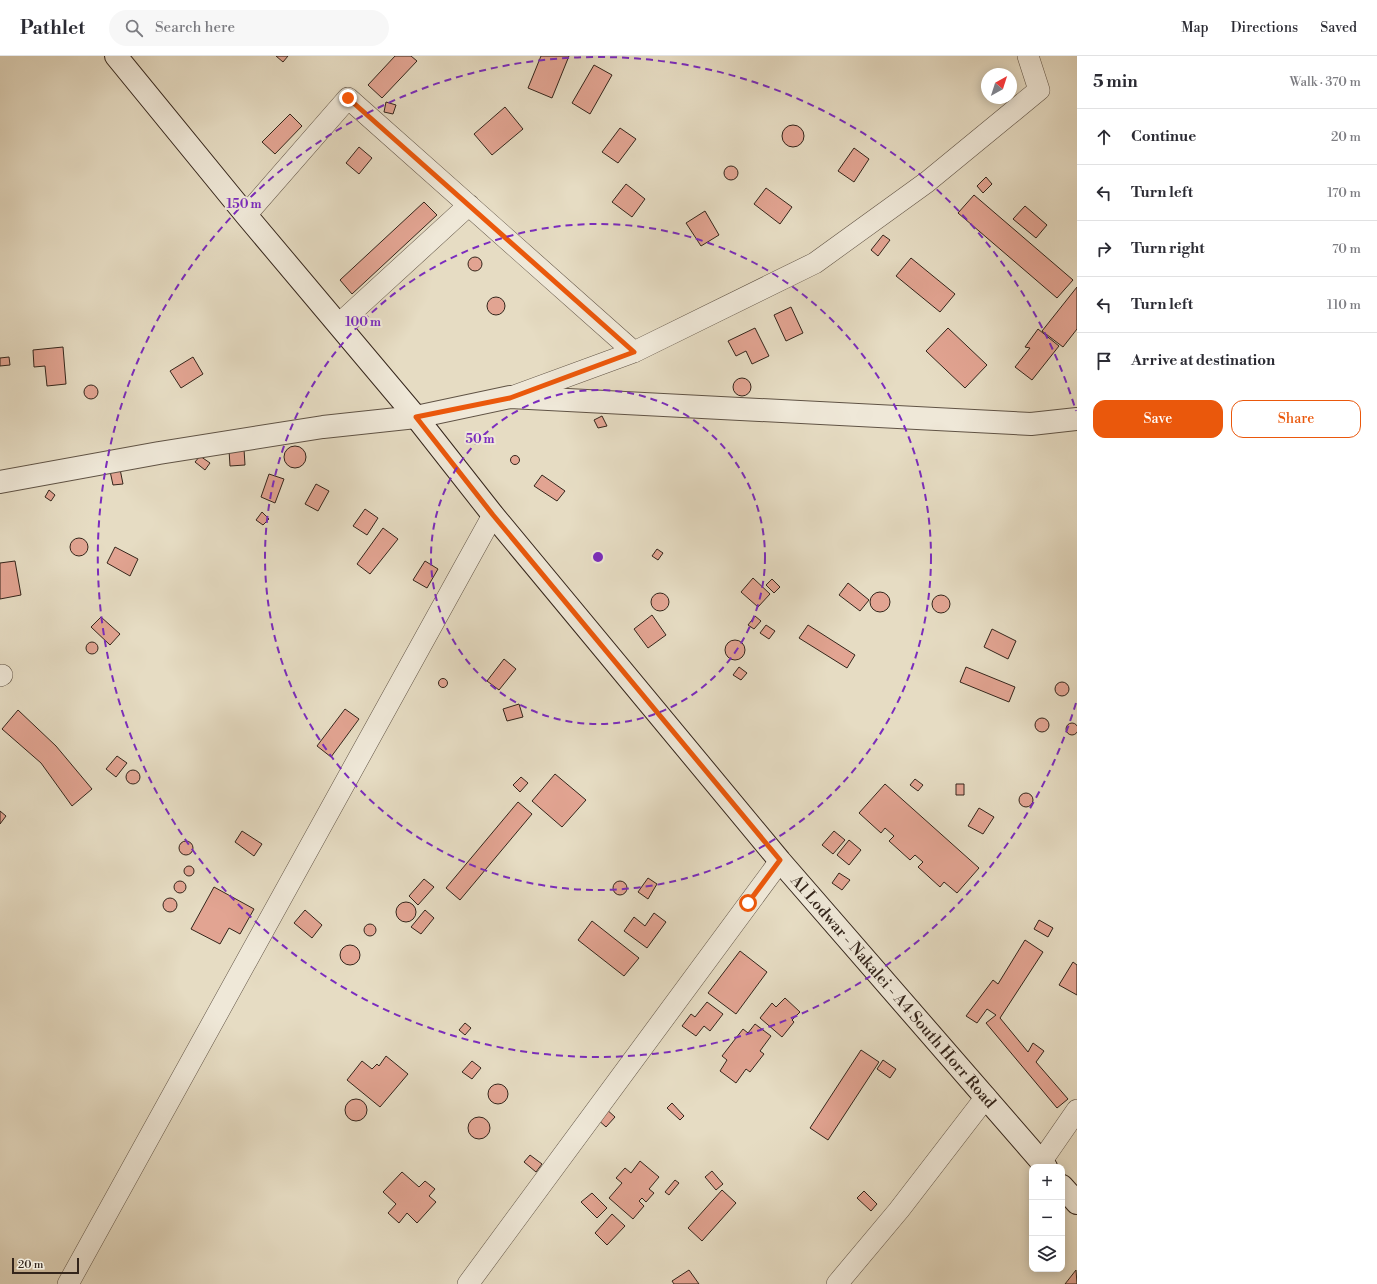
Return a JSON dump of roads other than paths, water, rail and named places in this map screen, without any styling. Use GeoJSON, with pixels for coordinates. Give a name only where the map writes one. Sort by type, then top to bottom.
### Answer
{"type":"FeatureCollection","features":[{"type":"Feature","properties":{"kind":"main road","name":"A1 Lodwar - Nakalei - A4 South Horr Road"},"geometry":{"type":"LineString","coordinates":[[116,56],[246,215],[416,417],[493,515],[780,860],[1044,1164]]}},
{"type":"Feature","properties":{"kind":"main road"},"geometry":{"type":"LineString","coordinates":[[0,482],[159,453],[300,431],[416,417],[510,398],[1031,424],[1077,420]]}},
{"type":"Feature","properties":{"kind":"main road"},"geometry":{"type":"LineString","coordinates":[[1065,1189],[1077,1203]]}},
{"type":"Feature","properties":{"kind":"street"},"geometry":{"type":"LineString","coordinates":[[510,398],[634,352],[815,262],[928,182],[1039,90],[1028,56]]}},
{"type":"Feature","properties":{"kind":"street"},"geometry":{"type":"LineString","coordinates":[[246,215],[348,98],[634,352]]}},
{"type":"Feature","properties":{"kind":"street"},"geometry":{"type":"LineString","coordinates":[[339,324],[469,205]]}},
{"type":"Feature","properties":{"kind":"street"},"geometry":{"type":"LineString","coordinates":[[68,1284],[493,515]]}},
{"type":"Feature","properties":{"kind":"street"},"geometry":{"type":"LineString","coordinates":[[468,1284],[780,860]]}},
{"type":"Feature","properties":{"kind":"street"},"geometry":{"type":"LineString","coordinates":[[837,1284],[899,1210],[986,1097]]}},
{"type":"Feature","properties":{"kind":"street"},"geometry":{"type":"LineString","coordinates":[[1044,1164],[1077,1110]]}}]}
